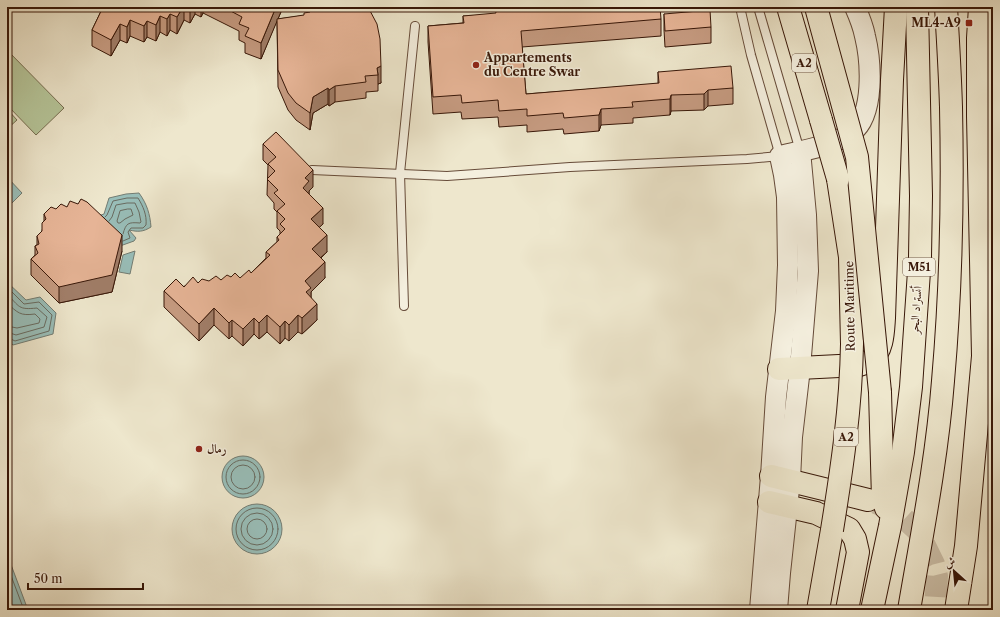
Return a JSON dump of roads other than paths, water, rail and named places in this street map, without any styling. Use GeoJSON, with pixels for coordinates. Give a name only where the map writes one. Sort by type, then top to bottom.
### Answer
{"type":"FeatureCollection","features":[{"type":"Feature","properties":{"kind":"highway","name":"Route Maritime"},"geometry":{"type":"LineString","coordinates":[[788,7],[838,179],[850,258],[852,380],[844,453],[818,610]]}},
{"type":"Feature","properties":{"kind":"highway"},"geometry":{"type":"LineString","coordinates":[[816,7],[857,157],[880,392],[883,499],[890,526]]}},
{"type":"Feature","properties":{"kind":"highway"},"geometry":{"type":"LineString","coordinates":[[790,368],[859,365],[871,360],[878,350],[883,336],[896,7]]}},
{"type":"Feature","properties":{"kind":"highway","name":"أتستراد البحر"},"geometry":{"type":"LineString","coordinates":[[872,610],[890,526],[903,452],[911,387],[920,257],[920,134],[917,7]]}},
{"type":"Feature","properties":{"kind":"highway","name":"M51"},"geometry":{"type":"LineString","coordinates":[[909,610],[925,518],[943,382],[949,292],[951,107],[946,7]]}},
{"type":"Feature","properties":{"kind":"highway"},"geometry":{"type":"LineString","coordinates":[[951,107],[966,7]]}},
{"type":"Feature","properties":{"kind":"highway"},"geometry":{"type":"LineString","coordinates":[[956,610],[966,546],[983,356],[978,116],[978,38],[980,7]]}},
{"type":"Feature","properties":{"kind":"highway"},"geometry":{"type":"LineString","coordinates":[[781,478],[868,500]]}},
{"type":"Feature","properties":{"kind":"highway"},"geometry":{"type":"LineString","coordinates":[[778,503],[816,513],[849,529],[855,539],[858,552],[847,610]]}},
{"type":"Feature","properties":{"kind":"street"},"geometry":{"type":"LineString","coordinates":[[760,610],[781,478],[792,437],[790,368],[786,311],[788,265],[787,196],[780,156],[833,142],[852,133],[856,129],[866,110],[869,85],[866,37],[855,7]]}},
{"type":"Feature","properties":{"kind":"street"},"geometry":{"type":"LineString","coordinates":[[790,368],[808,271],[806,215],[800,151]]}},
{"type":"Feature","properties":{"kind":"street"},"geometry":{"type":"LineString","coordinates":[[777,610],[778,503]]}},
{"type":"Feature","properties":{"kind":"lane"},"geometry":{"type":"LineString","coordinates":[[312,170],[447,176],[570,167],[747,160],[780,156],[751,54],[740,7]]}},
{"type":"Feature","properties":{"kind":"lane"},"geometry":{"type":"LineString","coordinates":[[758,7],[800,151]]}},
{"type":"Feature","properties":{"kind":"lane"},"geometry":{"type":"LineString","coordinates":[[404,306],[400,173],[415,26]]}},
{"type":"Feature","properties":{"kind":"water"},"geometry":{"type":"Polygon","coordinates":[[[7,177],[22,193],[7,208],[7,177]]]}},
{"type":"Feature","properties":{"kind":"water"},"geometry":{"type":"Polygon","coordinates":[[[139,193],[148,209],[151,227],[140,231],[129,230],[136,238],[134,241],[120,246],[98,216],[104,214],[109,198],[139,193]]]}},
{"type":"Feature","properties":{"kind":"water"},"geometry":{"type":"Polygon","coordinates":[[[135,251],[130,274],[119,272],[123,255],[135,251]]]}},
{"type":"Feature","properties":{"kind":"water"},"geometry":{"type":"Polygon","coordinates":[[[7,282],[26,300],[40,297],[56,313],[53,334],[13,345],[7,340],[7,282]]]}},
{"type":"Feature","properties":{"kind":"water"},"geometry":{"type":"Polygon","coordinates":[[[243,456],[258,462],[264,477],[258,492],[243,498],[228,492],[222,477],[228,462],[243,456]]]}},
{"type":"Feature","properties":{"kind":"water"},"geometry":{"type":"Polygon","coordinates":[[[252,504],[262,504],[275,511],[282,524],[282,534],[275,547],[262,554],[252,554],[243,550],[236,543],[232,534],[232,524],[236,515],[243,508],[252,504]]]}},
{"type":"Feature","properties":{"kind":"water"},"geometry":{"type":"Polygon","coordinates":[[[7,554],[28,610],[7,610],[7,554]]]}},
{"type":"Feature","properties":{"kind":"tunnel"},"geometry":{"type":"LineString","coordinates":[[876,503],[898,513],[918,531],[934,564],[937,576],[935,610]]}},
{"type":"Feature","properties":{"kind":"place","name":"ML4-A9"},"geometry":{"type":"Point","coordinates":[969,23]}},
{"type":"Feature","properties":{"kind":"place","name":"Appartements du Centre Swar"},"geometry":{"type":"Point","coordinates":[476,65]}},
{"type":"Feature","properties":{"kind":"place","name":"رمال"},"geometry":{"type":"Point","coordinates":[199,449]}}]}
